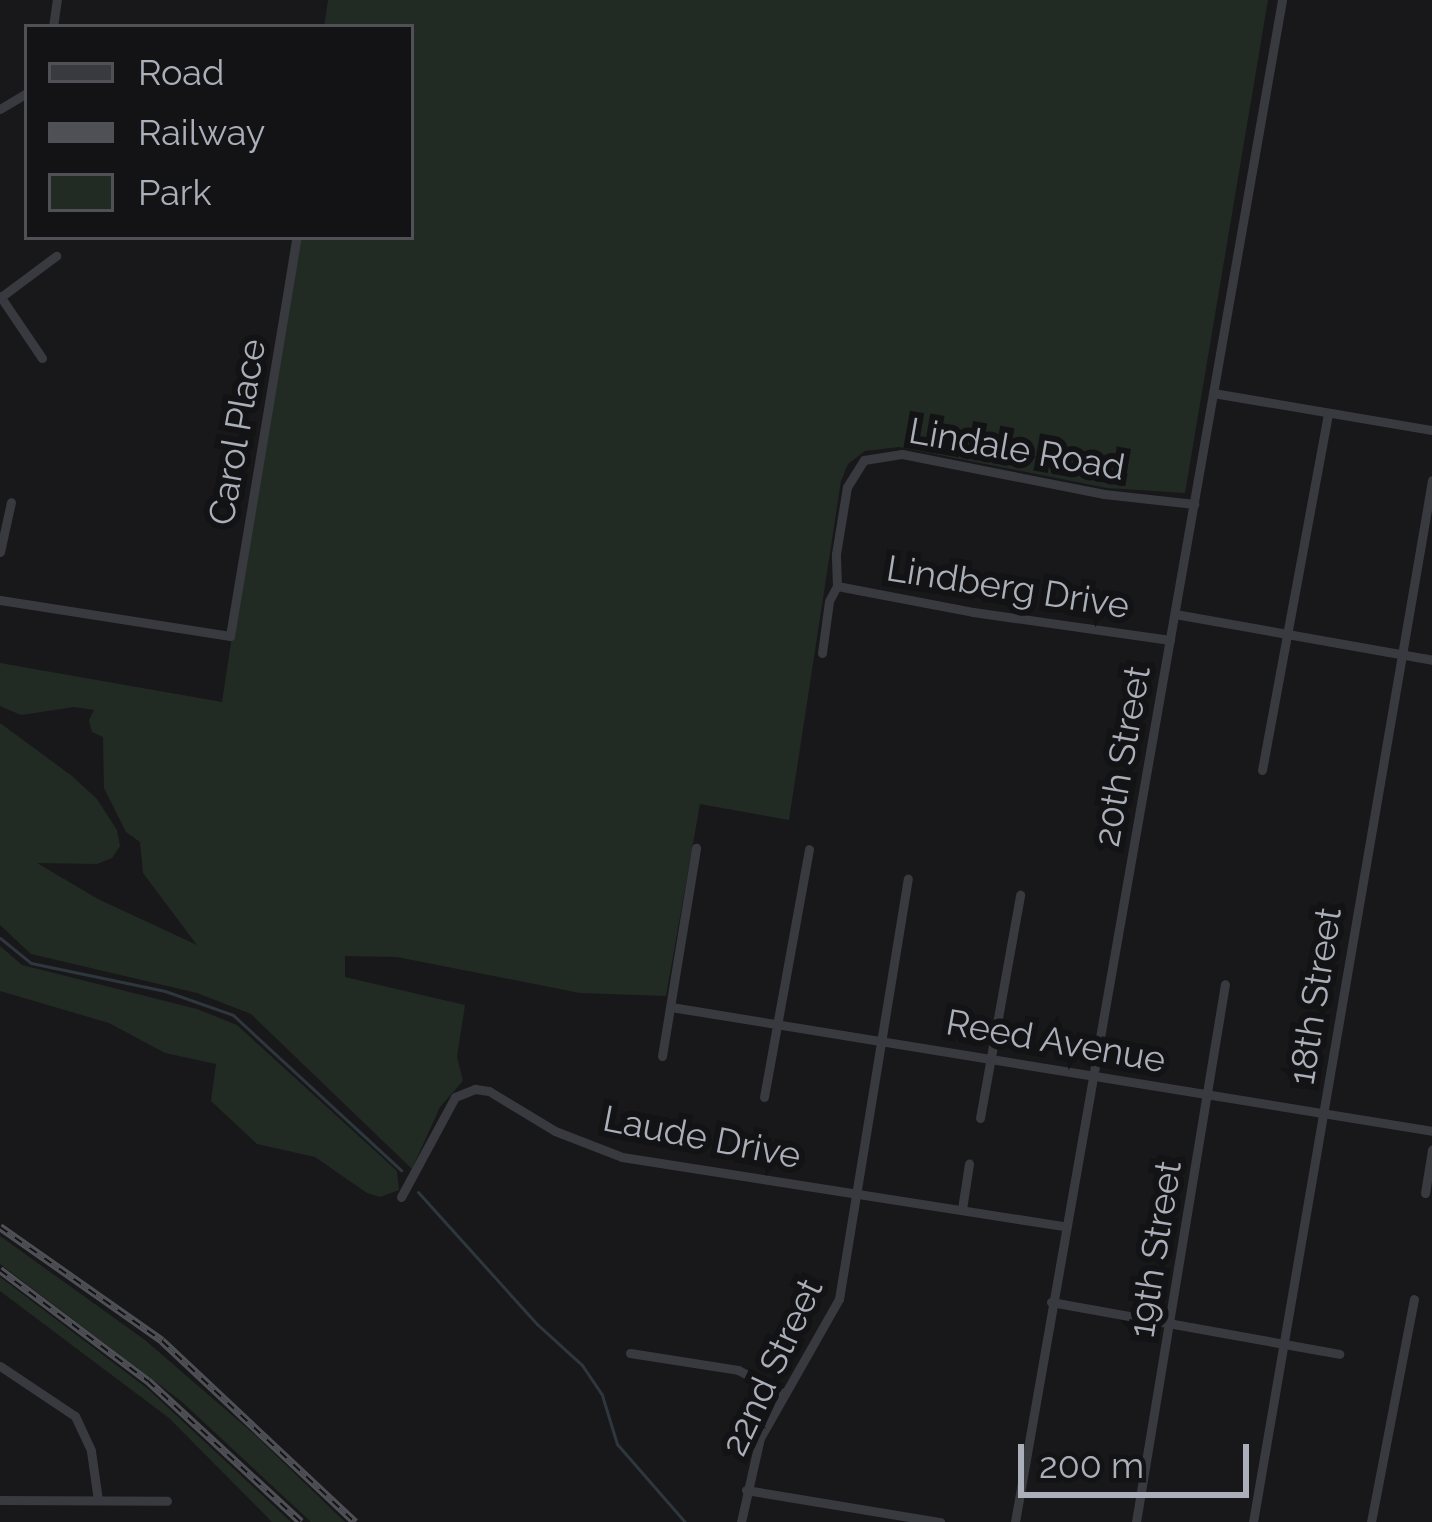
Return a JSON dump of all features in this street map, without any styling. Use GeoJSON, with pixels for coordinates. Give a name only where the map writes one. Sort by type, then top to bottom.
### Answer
{"type":"FeatureCollection","features":[{"type":"Feature","properties":{"kind":"street","name":"20th Street"},"geometry":{"type":"LineString","coordinates":[[1016,1522],[1064,1226],[1282,0]]}},
{"type":"Feature","properties":{"kind":"street","name":"Carol Place"},"geometry":{"type":"LineString","coordinates":[[0,600],[230,636],[296,240]]}},
{"type":"Feature","properties":{"kind":"street"},"geometry":{"type":"LineString","coordinates":[[42,358],[1,297],[56,256]]}},
{"type":"Feature","properties":{"kind":"street"},"geometry":{"type":"LineString","coordinates":[[1213,393],[1432,430]]}},
{"type":"Feature","properties":{"kind":"street"},"geometry":{"type":"LineString","coordinates":[[1262,770],[1328,413]]}},
{"type":"Feature","properties":{"kind":"street","name":"Lindale Road"},"geometry":{"type":"LineString","coordinates":[[838,586],[836,554],[847,487],[864,460],[902,454],[1104,494],[1194,504]]}},
{"type":"Feature","properties":{"kind":"street","name":"18th Street"},"geometry":{"type":"LineString","coordinates":[[1253,1522],[1432,480]]}},
{"type":"Feature","properties":{"kind":"street"},"geometry":{"type":"LineString","coordinates":[[0,552],[11,502]]}},
{"type":"Feature","properties":{"kind":"street"},"geometry":{"type":"LineString","coordinates":[[822,653],[829,601],[838,586]]}},
{"type":"Feature","properties":{"kind":"street","name":"Lindberg Drive"},"geometry":{"type":"LineString","coordinates":[[838,586],[973,612],[1170,640]]}},
{"type":"Feature","properties":{"kind":"street"},"geometry":{"type":"LineString","coordinates":[[1175,614],[1432,661]]}},
{"type":"Feature","properties":{"kind":"street"},"geometry":{"type":"LineString","coordinates":[[662,1056],[696,848]]}},
{"type":"Feature","properties":{"kind":"street"},"geometry":{"type":"LineString","coordinates":[[764,1097],[809,849]]}},
{"type":"Feature","properties":{"kind":"street","name":"22nd Street"},"geometry":{"type":"LineString","coordinates":[[741,1522],[760,1438],[822,1339],[839,1299],[908,879]]}},
{"type":"Feature","properties":{"kind":"street"},"geometry":{"type":"LineString","coordinates":[[980,1118],[1020,895]]}},
{"type":"Feature","properties":{"kind":"street","name":"19th Street"},"geometry":{"type":"LineString","coordinates":[[1136,1522],[1225,983]]}},
{"type":"Feature","properties":{"kind":"street","name":"Reed Avenue"},"geometry":{"type":"LineString","coordinates":[[670,1006],[1432,1131]]}},
{"type":"Feature","properties":{"kind":"street","name":"Laude Drive"},"geometry":{"type":"LineString","coordinates":[[401,1197],[455,1097],[475,1089],[489,1091],[599,1151],[1064,1226]]}},
{"type":"Feature","properties":{"kind":"street"},"geometry":{"type":"LineString","coordinates":[[1425,1193],[1432,1150]]}},
{"type":"Feature","properties":{"kind":"street"},"geometry":{"type":"LineString","coordinates":[[962,1209],[969,1164]]}},
{"type":"Feature","properties":{"kind":"street"},"geometry":{"type":"LineString","coordinates":[[1372,1522],[1414,1299]]}},
{"type":"Feature","properties":{"kind":"street"},"geometry":{"type":"LineString","coordinates":[[1052,1302],[1339,1354]]}},
{"type":"Feature","properties":{"kind":"street"},"geometry":{"type":"LineString","coordinates":[[630,1353],[738,1370],[784,1394]]}},
{"type":"Feature","properties":{"kind":"street"},"geometry":{"type":"LineString","coordinates":[[0,1366],[75,1416],[91,1451],[98,1500]]}},
{"type":"Feature","properties":{"kind":"street"},"geometry":{"type":"LineString","coordinates":[[746,1490],[940,1522]]}},
{"type":"Feature","properties":{"kind":"street"},"geometry":{"type":"LineString","coordinates":[[0,1500],[166,1501]]}},
{"type":"Feature","properties":{"kind":"green space"},"geometry":{"type":"Polygon","coordinates":[[[328,0],[1268,0],[1185,493],[1107,488],[899,447],[865,451],[848,464],[841,481],[789,820],[700,804],[666,996],[580,993],[397,957],[345,956],[345,977],[465,1005],[457,1057],[463,1081],[440,1107],[412,1169],[251,1014],[197,993],[31,954],[0,925],[0,723],[72,776],[97,799],[117,830],[120,846],[112,858],[97,864],[37,863],[98,899],[197,945],[143,873],[140,842],[126,832],[104,788],[103,737],[92,732],[89,720],[94,710],[74,707],[21,715],[0,706],[0,663],[222,702],[292,240],[414,240],[414,24],[324,24],[328,0]]]}},
{"type":"Feature","properties":{"kind":"green space"},"geometry":{"type":"Polygon","coordinates":[[[0,946],[22,965],[197,1009],[237,1025],[397,1171],[399,1190],[380,1197],[367,1193],[315,1157],[257,1144],[211,1101],[216,1064],[165,1053],[109,1023],[0,991],[0,946]]]}},
{"type":"Feature","properties":{"kind":"green space"},"geometry":{"type":"Polygon","coordinates":[[[0,1236],[145,1340],[255,1435],[345,1522],[311,1522],[181,1401],[0,1264],[0,1236]]]}},
{"type":"Feature","properties":{"kind":"green space"},"geometry":{"type":"Polygon","coordinates":[[[0,1277],[148,1389],[291,1522],[272,1522],[169,1418],[0,1291],[0,1277]]]}},
{"type":"Feature","properties":{"kind":"waterway"},"geometry":{"type":"LineString","coordinates":[[0,938],[31,963],[165,991],[233,1015],[401,1170]]}},
{"type":"Feature","properties":{"kind":"waterway"},"geometry":{"type":"LineString","coordinates":[[418,1192],[537,1324],[582,1365],[602,1395],[617,1444],[685,1522]]}},
{"type":"Feature","properties":{"kind":"railway"},"geometry":{"type":"LineString","coordinates":[[0,1227],[162,1341],[355,1522]]}},
{"type":"Feature","properties":{"kind":"railway"},"geometry":{"type":"LineString","coordinates":[[0,1270],[148,1381],[301,1522]]}}]}
